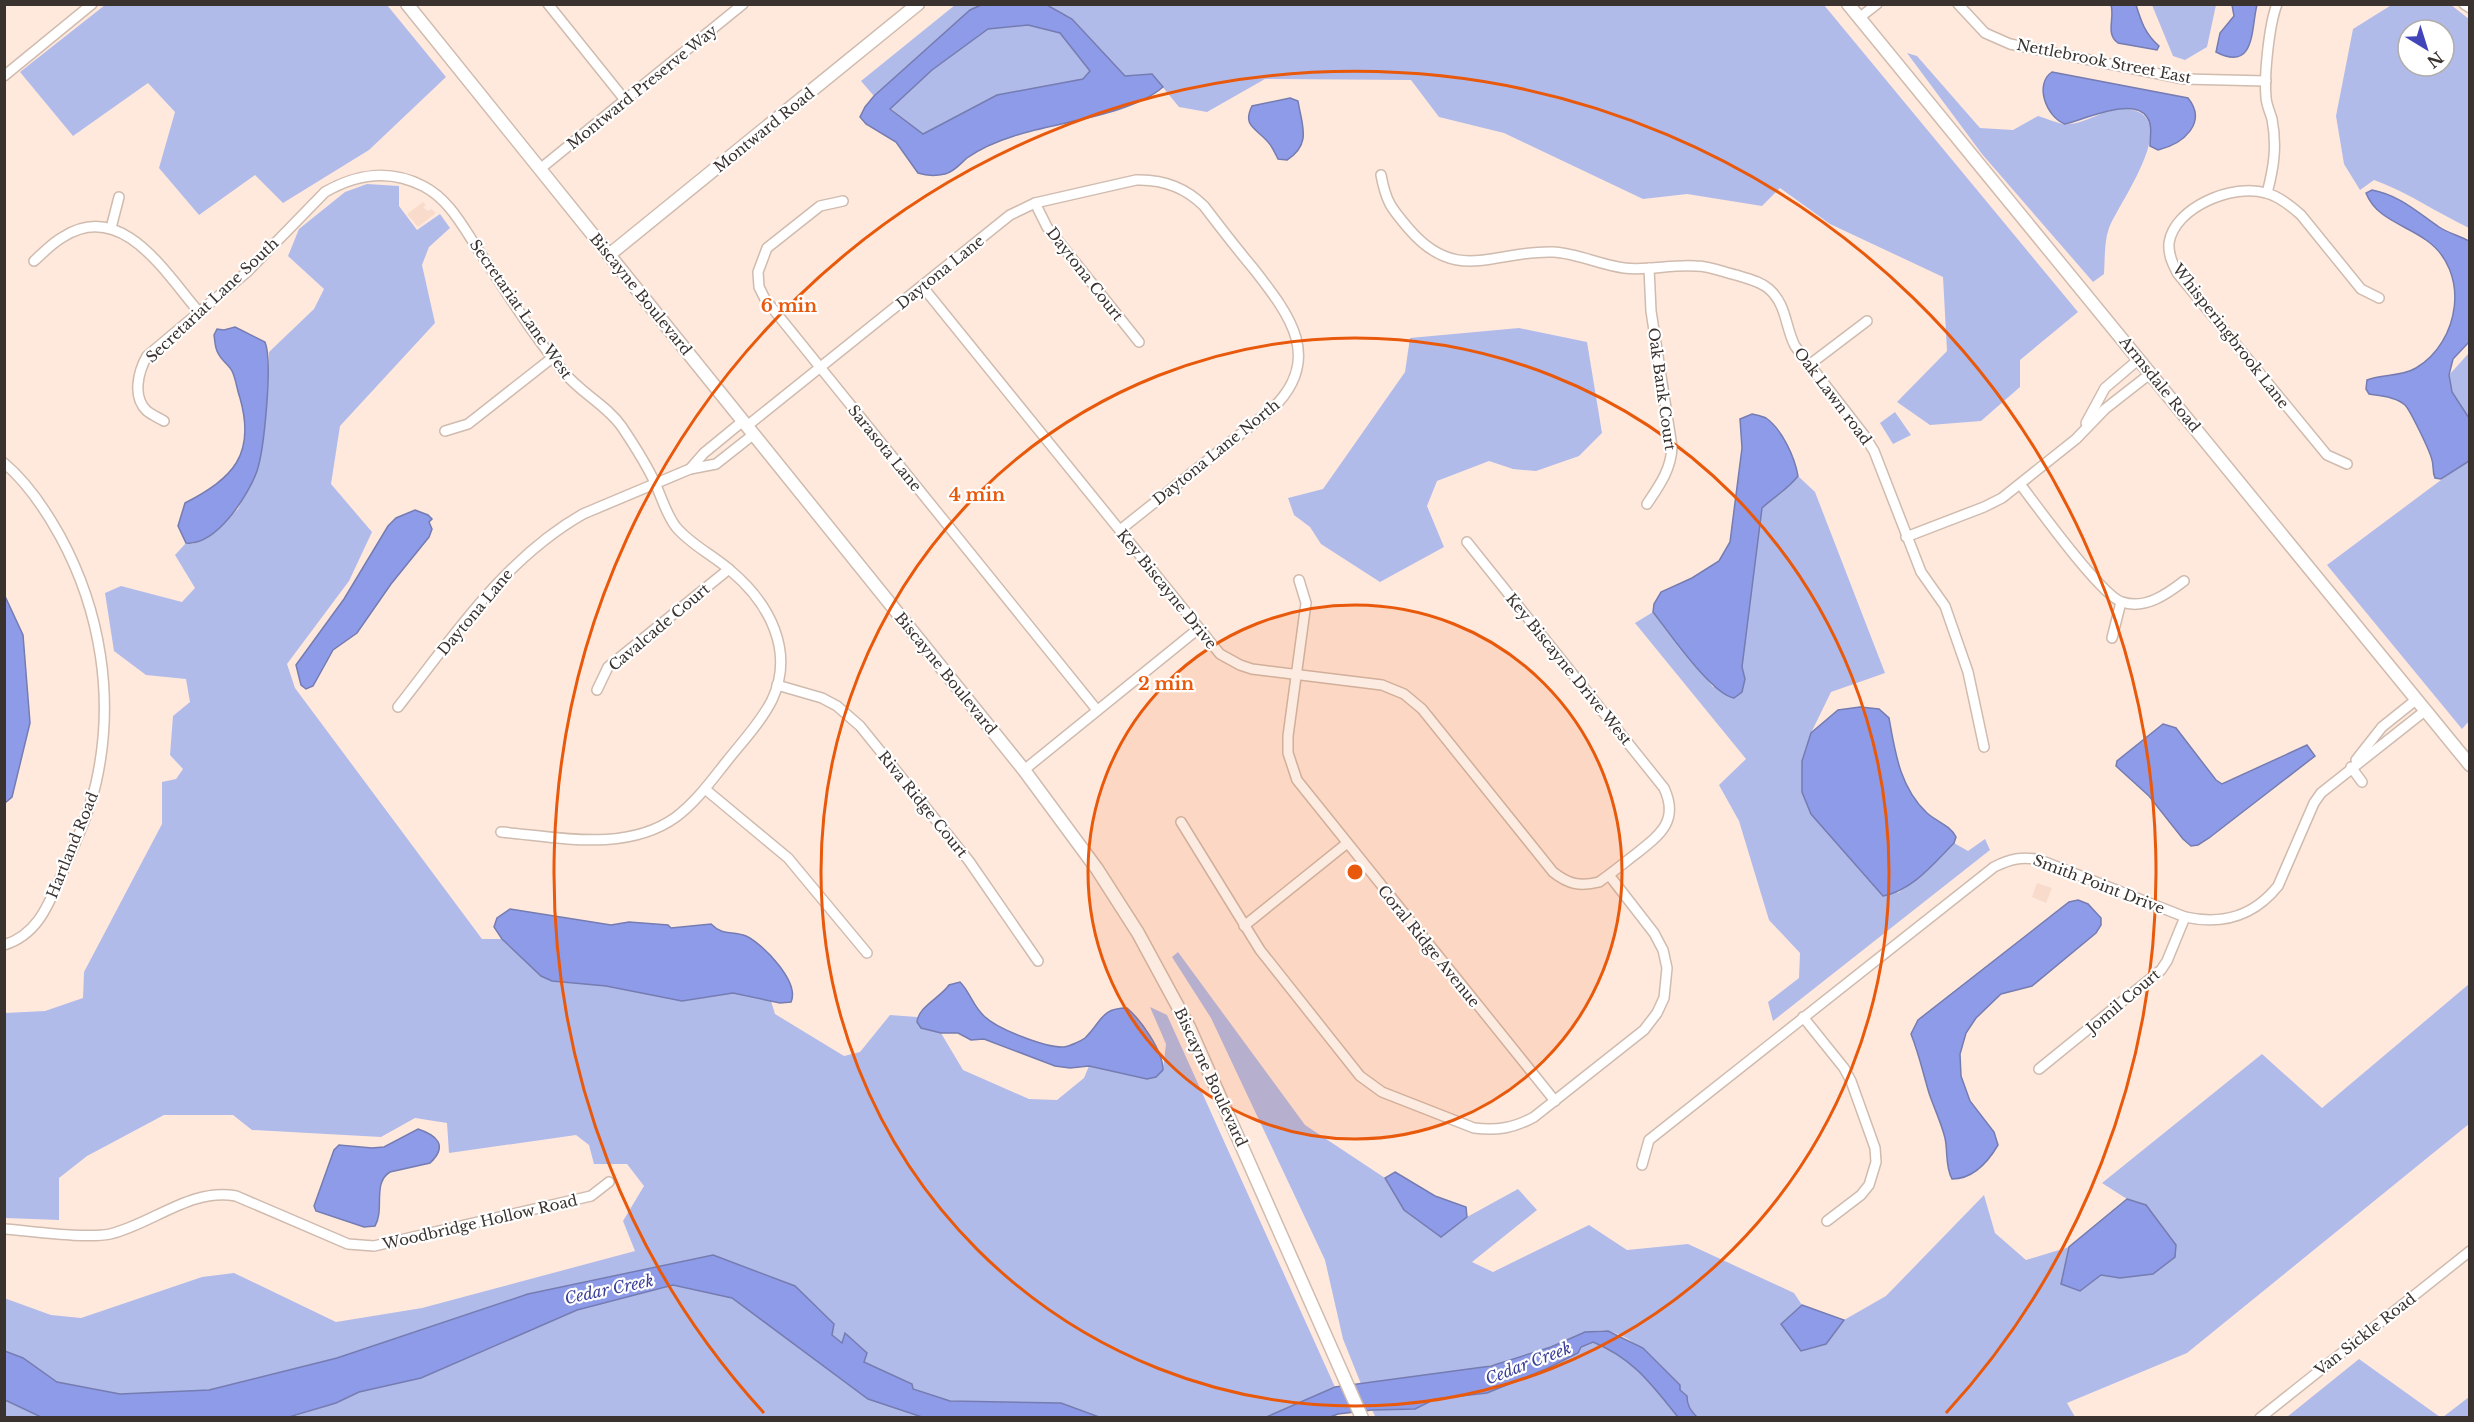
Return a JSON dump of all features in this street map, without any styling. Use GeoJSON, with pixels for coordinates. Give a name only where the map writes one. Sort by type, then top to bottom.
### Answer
{"type":"FeatureCollection","features":[{"type":"Feature","properties":{"kind":"street"},"geometry":{"type":"LineString","coordinates":[[4,76],[92,4]]}},
{"type":"Feature","properties":{"kind":"street","name":"Biscayne Boulevard"},"geometry":{"type":"LineString","coordinates":[[407,4],[1024,770],[1097,869],[1138,933],[1169,988],[1217,1084],[1362,1418]]}},
{"type":"Feature","properties":{"kind":"street"},"geometry":{"type":"LineString","coordinates":[[548,4],[625,100]]}},
{"type":"Feature","properties":{"kind":"street","name":"Montward Preserve Way"},"geometry":{"type":"LineString","coordinates":[[540,169],[743,4]]}},
{"type":"Feature","properties":{"kind":"street","name":"Montward Road"},"geometry":{"type":"LineString","coordinates":[[609,255],[918,4]]}},
{"type":"Feature","properties":{"kind":"street","name":"Armsdale Road"},"geometry":{"type":"LineString","coordinates":[[1848,4],[2469,765]]}},
{"type":"Feature","properties":{"kind":"street"},"geometry":{"type":"LineString","coordinates":[[1859,18],[1877,4]]}},
{"type":"Feature","properties":{"kind":"street","name":"Nettlebrook Street East"},"geometry":{"type":"LineString","coordinates":[[1958,4],[1973,23],[1985,33],[2010,44],[2184,79],[2266,81]]}},
{"type":"Feature","properties":{"kind":"street"},"geometry":{"type":"LineString","coordinates":[[2267,193],[2274,167],[2276,142],[2266,99],[2266,81],[2277,4]]}},
{"type":"Feature","properties":{"kind":"street"},"geometry":{"type":"LineString","coordinates":[[2464,4],[2469,8]]}},
{"type":"Feature","properties":{"kind":"street","name":"Secretariat Lane West"},"geometry":{"type":"LineString","coordinates":[[364,176],[386,175],[405,179],[437,195],[450,208],[552,358],[574,383],[595,398],[620,423],[645,462],[676,527],[745,583],[775,626],[781,647],[777,684],[764,713],[705,789],[675,818],[639,835],[621,839],[602,840],[501,832]]}},
{"type":"Feature","properties":{"kind":"street","name":"Oak Lawn road"},"geometry":{"type":"LineString","coordinates":[[1380,175],[1390,207],[1423,245],[1450,259],[1480,261],[1553,252],[1624,268],[1695,265],[1758,282],[1769,289],[1779,300],[1785,314],[1789,334],[1809,365],[1874,451],[1921,572],[1945,606],[1968,672],[1984,747]]}},
{"type":"Feature","properties":{"kind":"street","name":"Secretariat Lane South"},"geometry":{"type":"LineString","coordinates":[[164,421],[146,410],[139,398],[140,368],[147,356],[247,272],[319,197],[339,184],[364,176]]}},
{"type":"Feature","properties":{"kind":"street","name":"Daytona Lane"},"geometry":{"type":"LineString","coordinates":[[398,707],[493,586],[511,568],[569,522],[583,514],[690,470],[716,464],[748,427],[820,368],[1010,215],[1035,203],[1136,180],[1161,182],[1175,186],[1196,199],[1283,306],[1296,334],[1298,363]]}},
{"type":"Feature","properties":{"kind":"street","name":"Whisperingbrook Lane"},"geometry":{"type":"LineString","coordinates":[[2347,464],[2327,455],[2178,274],[2171,261],[2169,244],[2174,228],[2202,203],[2222,194],[2245,190],[2267,193],[2290,205],[2301,215],[2361,289],[2379,298]]}},
{"type":"Feature","properties":{"kind":"street"},"geometry":{"type":"LineString","coordinates":[[111,228],[119,197]]}},
{"type":"Feature","properties":{"kind":"street","name":"Sarasota Lane"},"geometry":{"type":"LineString","coordinates":[[843,201],[820,206],[767,248],[758,272],[759,287],[765,299],[820,368],[1097,710]]}},
{"type":"Feature","properties":{"kind":"street","name":"Daytona Court"},"geometry":{"type":"LineString","coordinates":[[1035,203],[1047,226],[1139,342]]}},
{"type":"Feature","properties":{"kind":"street"},"geometry":{"type":"LineString","coordinates":[[33,261],[63,236],[94,227],[111,228],[131,236],[146,250],[199,312]]}},
{"type":"Feature","properties":{"kind":"street","name":"Oak Bank Court"},"geometry":{"type":"LineString","coordinates":[[1647,504],[1667,472],[1672,447],[1651,311],[1649,268]]}},
{"type":"Feature","properties":{"kind":"street","name":"Key Biscayne Drive"},"geometry":{"type":"LineString","coordinates":[[922,286],[1220,654],[1240,666],[1382,685],[1395,689],[1413,700],[1553,872],[1575,885],[1588,885],[1609,875]]}},
{"type":"Feature","properties":{"kind":"street"},"geometry":{"type":"LineString","coordinates":[[1809,365],[1867,321]]}},
{"type":"Feature","properties":{"kind":"street"},"geometry":{"type":"LineString","coordinates":[[445,431],[468,424],[552,358]]}},
{"type":"Feature","properties":{"kind":"street"},"geometry":{"type":"LineString","coordinates":[[2083,430],[2105,388],[2139,359]]}},
{"type":"Feature","properties":{"kind":"street","name":"Daytona Lane North"},"geometry":{"type":"LineString","coordinates":[[1120,530],[1272,409],[1288,391],[1298,363]]}},
{"type":"Feature","properties":{"kind":"street"},"geometry":{"type":"LineString","coordinates":[[1906,537],[2002,498],[2076,439],[2105,409],[2151,373]]}},
{"type":"Feature","properties":{"kind":"street"},"geometry":{"type":"LineString","coordinates":[[690,470],[704,453],[748,427]]}},
{"type":"Feature","properties":{"kind":"street","name":"Hartland Road"},"geometry":{"type":"LineString","coordinates":[[4,463],[19,476],[51,520],[74,565],[89,602],[104,676],[105,713],[96,784],[84,823],[42,917],[30,931],[14,942],[4,945]]}},
{"type":"Feature","properties":{"kind":"street"},"geometry":{"type":"LineString","coordinates":[[2020,484],[2101,586],[2121,602],[2150,602],[2166,595],[2184,581]]}},
{"type":"Feature","properties":{"kind":"street","name":"Key Biscayne Drive West"},"geometry":{"type":"LineString","coordinates":[[1467,542],[1664,788],[1668,797],[1670,807],[1665,828],[1609,875]]}},
{"type":"Feature","properties":{"kind":"street","name":"Cavalcade Court"},"geometry":{"type":"LineString","coordinates":[[597,690],[608,667],[729,568]]}},
{"type":"Feature","properties":{"kind":"street","name":"Coral Ridge Avenue"},"geometry":{"type":"LineString","coordinates":[[1299,580],[1306,603],[1288,736],[1292,768],[1305,792],[1346,844],[1555,1101]]}},
{"type":"Feature","properties":{"kind":"street"},"geometry":{"type":"LineString","coordinates":[[2112,638],[2121,602]]}},
{"type":"Feature","properties":{"kind":"street"},"geometry":{"type":"LineString","coordinates":[[1024,770],[1198,629]]}},
{"type":"Feature","properties":{"kind":"street","name":"Riva Ridge Court"},"geometry":{"type":"LineString","coordinates":[[777,684],[837,706],[860,726],[969,861],[1038,961]]}},
{"type":"Feature","properties":{"kind":"street"},"geometry":{"type":"LineString","coordinates":[[2362,782],[2351,767],[2382,727],[2417,699]]}},
{"type":"Feature","properties":{"kind":"street","name":"Smith Point Drive"},"geometry":{"type":"LineString","coordinates":[[1642,1165],[1649,1140],[1994,867],[2010,859],[2027,857],[2040,860],[2185,916],[2205,921],[2235,918],[2259,905],[2270,896],[2285,874],[2313,802],[2351,767],[2426,710]]}},
{"type":"Feature","properties":{"kind":"street"},"geometry":{"type":"LineString","coordinates":[[705,789],[788,858],[867,952]]}},
{"type":"Feature","properties":{"kind":"street"},"geometry":{"type":"LineString","coordinates":[[1181,822],[1260,950],[1360,1077],[1370,1085],[1474,1128],[1503,1129],[1520,1125],[1534,1117],[1644,1030],[1657,1013],[1664,998],[1667,968],[1663,950],[1654,933],[1609,875]]}},
{"type":"Feature","properties":{"kind":"street"},"geometry":{"type":"LineString","coordinates":[[1244,926],[1346,844]]}},
{"type":"Feature","properties":{"kind":"street","name":"Jomil Court"},"geometry":{"type":"LineString","coordinates":[[2039,1069],[2162,970],[2185,916]]}},
{"type":"Feature","properties":{"kind":"street"},"geometry":{"type":"LineString","coordinates":[[1803,1017],[1844,1068],[1851,1081],[1875,1148],[1876,1162],[1869,1185],[1861,1195],[1827,1221]]}},
{"type":"Feature","properties":{"kind":"street","name":"Woodbridge Hollow Road"},"geometry":{"type":"LineString","coordinates":[[4,1229],[109,1234],[201,1197],[224,1194],[236,1196],[348,1244],[374,1246],[591,1196],[609,1182]]}},
{"type":"Feature","properties":{"kind":"street","name":"Van Sickle Road"},"geometry":{"type":"LineString","coordinates":[[2260,1418],[2469,1251]]}},
{"type":"Feature","properties":{"kind":"shaded area"},"geometry":{"type":"Polygon","coordinates":[[[2393,4],[2451,5],[2469,19],[2469,228],[2399,190],[2374,180],[2360,190],[2344,164],[2336,116],[2353,29],[2393,4]]]}},
{"type":"Feature","properties":{"kind":"shaded area"},"geometry":{"type":"Polygon","coordinates":[[[105,5],[387,5],[446,77],[369,150],[283,203],[255,175],[199,215],[159,168],[175,112],[148,83],[73,136],[20,72],[105,5]]]}},
{"type":"Feature","properties":{"kind":"shaded area"},"geometry":{"type":"Polygon","coordinates":[[[955,5],[981,5],[970,10],[874,96],[861,81],[955,5]]]}},
{"type":"Feature","properties":{"kind":"shaded area"},"geometry":{"type":"Polygon","coordinates":[[[1047,5],[1824,5],[2078,312],[2020,360],[2020,387],[1981,421],[1930,425],[1897,402],[1947,351],[1943,277],[1830,224],[1780,188],[1762,206],[1687,194],[1643,199],[1504,133],[1439,117],[1411,80],[1265,79],[1207,112],[1179,107],[1152,74],[1125,77],[1072,19],[1047,5]]]}},
{"type":"Feature","properties":{"kind":"shaded area"},"geometry":{"type":"Polygon","coordinates":[[[2152,5],[2216,5],[2207,47],[2185,60],[2173,56],[2152,5]]]}},
{"type":"Feature","properties":{"kind":"shaded area"},"geometry":{"type":"Polygon","coordinates":[[[1028,25],[1060,33],[1091,71],[1083,79],[997,95],[923,134],[890,108],[932,70],[988,29],[1028,25]]]}},
{"type":"Feature","properties":{"kind":"shaded area"},"geometry":{"type":"Polygon","coordinates":[[[1907,53],[1917,56],[1980,128],[2013,130],[2038,116],[2072,124],[2119,109],[2127,109],[2143,115],[2150,126],[2149,142],[2144,161],[2107,233],[2104,274],[2093,282],[1982,154],[1907,53]]]}},
{"type":"Feature","properties":{"kind":"shaded area"},"geometry":{"type":"Polygon","coordinates":[[[367,184],[399,186],[399,206],[417,230],[440,214],[450,228],[429,247],[422,265],[435,323],[340,426],[331,484],[372,532],[349,581],[287,664],[295,688],[482,939],[502,939],[541,976],[552,981],[695,999],[733,993],[771,1001],[775,1014],[844,1056],[860,1052],[890,1015],[917,1017],[921,1028],[941,1033],[963,1070],[1029,1099],[1057,1100],[1084,1078],[1089,1066],[1147,1079],[1163,1070],[1166,1044],[1150,1007],[1167,1015],[1335,1387],[1264,1418],[1099,1417],[1061,1403],[950,1401],[913,1389],[912,1384],[864,1362],[846,1333],[842,1343],[713,1255],[528,1294],[337,1358],[209,1390],[120,1394],[57,1382],[23,1358],[5,1351],[4,1298],[51,1315],[81,1318],[202,1277],[234,1273],[336,1322],[422,1308],[635,1251],[623,1221],[644,1186],[627,1164],[594,1164],[589,1145],[576,1135],[449,1153],[447,1123],[415,1118],[381,1137],[252,1130],[233,1115],[164,1115],[87,1156],[59,1178],[59,1220],[5,1218],[5,1013],[45,1011],[83,998],[84,972],[162,824],[162,782],[176,779],[183,769],[170,755],[173,716],[190,702],[186,679],[146,675],[114,651],[105,593],[121,586],[182,602],[195,588],[175,555],[186,543],[193,544],[213,533],[238,509],[257,470],[268,390],[269,352],[314,309],[324,289],[288,256],[299,229],[345,192],[367,184]]]}},
{"type":"Feature","properties":{"kind":"shaded area"},"geometry":{"type":"Polygon","coordinates":[[[423,202],[426,205],[423,207],[436,213],[418,227],[407,214],[423,202]]]}},
{"type":"Feature","properties":{"kind":"shaded area"},"geometry":{"type":"Polygon","coordinates":[[[1519,328],[1587,342],[1602,433],[1579,456],[1536,471],[1513,469],[1489,461],[1437,481],[1427,506],[1444,547],[1380,582],[1321,544],[1310,527],[1294,515],[1288,498],[1323,489],[1405,372],[1410,338],[1519,328]]]}},
{"type":"Feature","properties":{"kind":"shaded area"},"geometry":{"type":"Polygon","coordinates":[[[2469,353],[2469,418],[2452,392],[2449,375],[2469,353]]]}},
{"type":"Feature","properties":{"kind":"shaded area"},"geometry":{"type":"Polygon","coordinates":[[[1895,412],[1911,435],[1893,444],[1880,423],[1895,412]]]}},
{"type":"Feature","properties":{"kind":"shaded area"},"geometry":{"type":"Polygon","coordinates":[[[2469,461],[2470,720],[2462,729],[2327,565],[2469,461]]]}},
{"type":"Feature","properties":{"kind":"shaded area"},"geometry":{"type":"Polygon","coordinates":[[[1798,476],[1815,492],[1885,673],[1831,692],[1811,733],[1802,761],[1898,893],[1919,877],[1954,843],[1968,851],[1985,839],[1990,850],[1773,1021],[1768,1002],[1799,978],[1800,953],[1769,920],[1739,821],[1719,785],[1746,759],[1635,623],[1653,612],[1713,687],[1745,679],[1742,667],[1762,508],[1798,476]]]}},
{"type":"Feature","properties":{"kind":"shaded area"},"geometry":{"type":"Polygon","coordinates":[[[2037,883],[2052,888],[2046,903],[2032,897],[2037,883]]]}},
{"type":"Feature","properties":{"kind":"shaded area"},"geometry":{"type":"Polygon","coordinates":[[[1178,952],[1305,1125],[1385,1178],[1404,1210],[1441,1236],[1467,1217],[1518,1189],[1537,1210],[1472,1262],[1493,1272],[1589,1225],[1627,1250],[1688,1244],[1794,1293],[1802,1305],[1781,1324],[1826,1344],[1844,1320],[1886,1296],[1984,1195],[1995,1233],[2026,1260],[2069,1247],[2061,1284],[2080,1291],[2101,1275],[2120,1278],[2146,1205],[2127,1199],[2102,1183],[2262,1054],[2322,1108],[2469,984],[2469,1124],[2187,1353],[2067,1403],[2075,1417],[1697,1417],[1689,1407],[1687,1396],[1680,1390],[1680,1385],[1637,1345],[1607,1331],[1592,1331],[1578,1335],[1527,1356],[1481,1367],[1361,1384],[1343,1339],[1325,1260],[1211,1018],[1172,957],[1178,952]]]}},
{"type":"Feature","properties":{"kind":"shaded area"},"geometry":{"type":"Polygon","coordinates":[[[673,1285],[732,1298],[868,1399],[922,1417],[289,1418],[336,1403],[359,1392],[421,1378],[577,1310],[673,1285]]]}},
{"type":"Feature","properties":{"kind":"shaded area"},"geometry":{"type":"Polygon","coordinates":[[[1593,1342],[1631,1364],[1678,1417],[1376,1418],[1372,1410],[1415,1409],[1435,1399],[1452,1396],[1593,1342]]]}},
{"type":"Feature","properties":{"kind":"shaded area"},"geometry":{"type":"Polygon","coordinates":[[[2359,1359],[2440,1417],[2287,1417],[2359,1359]]]}},
{"type":"Feature","properties":{"kind":"shaded area"},"geometry":{"type":"Polygon","coordinates":[[[2469,1397],[2469,1417],[2443,1417],[2469,1397]]]}},
{"type":"Feature","properties":{"kind":"shaded area"},"geometry":{"type":"Polygon","coordinates":[[[5,1400],[41,1417],[5,1417],[5,1400]]]}},
{"type":"Feature","properties":{"kind":"water"},"geometry":{"type":"Polygon","coordinates":[[[981,5],[1047,5],[1072,19],[1125,76],[1152,74],[1163,87],[1149,97],[1112,112],[1031,131],[996,143],[972,154],[948,173],[925,175],[918,173],[896,142],[866,124],[860,117],[874,96],[970,10],[981,5]],[[1028,25],[988,29],[932,70],[890,109],[923,134],[997,95],[1083,79],[1090,71],[1060,33],[1028,25]]]}},
{"type":"Feature","properties":{"kind":"water"},"geometry":{"type":"Polygon","coordinates":[[[2111,5],[2136,5],[2147,32],[2159,46],[2157,50],[2118,43],[2111,30],[2111,5]]]}},
{"type":"Feature","properties":{"kind":"water"},"geometry":{"type":"Polygon","coordinates":[[[2232,5],[2257,5],[2249,45],[2238,57],[2229,57],[2216,52],[2220,33],[2234,16],[2232,5]]]}},
{"type":"Feature","properties":{"kind":"water"},"geometry":{"type":"Polygon","coordinates":[[[2052,72],[2188,98],[2193,107],[2194,124],[2184,138],[2158,150],[2150,146],[2150,124],[2147,117],[2140,111],[2120,109],[2108,111],[2065,124],[2052,115],[2043,92],[2047,77],[2052,72]]]}},
{"type":"Feature","properties":{"kind":"water"},"geometry":{"type":"Polygon","coordinates":[[[1290,98],[1298,101],[1303,126],[1303,141],[1295,154],[1287,160],[1278,159],[1269,144],[1252,126],[1249,113],[1252,106],[1290,98]]]}},
{"type":"Feature","properties":{"kind":"water"},"geometry":{"type":"Polygon","coordinates":[[[2372,190],[2399,200],[2443,229],[2469,241],[2469,342],[2453,359],[2449,375],[2452,392],[2469,418],[2469,461],[2441,479],[2435,478],[2428,448],[2405,405],[2393,399],[2369,394],[2366,389],[2367,380],[2416,368],[2431,356],[2442,341],[2450,324],[2454,306],[2454,287],[2450,269],[2440,253],[2426,240],[2392,221],[2377,209],[2366,193],[2372,190]]]}},
{"type":"Feature","properties":{"kind":"water"},"geometry":{"type":"Polygon","coordinates":[[[235,327],[265,342],[267,352],[267,406],[260,460],[253,481],[229,518],[208,537],[197,542],[186,543],[178,526],[185,503],[202,494],[228,474],[242,450],[245,435],[244,418],[235,377],[217,351],[214,335],[217,329],[235,327]]]}},
{"type":"Feature","properties":{"kind":"water"},"geometry":{"type":"Polygon","coordinates":[[[1752,414],[1766,418],[1777,429],[1791,453],[1798,476],[1762,508],[1742,667],[1745,679],[1742,692],[1734,698],[1714,686],[1679,647],[1653,612],[1654,604],[1661,592],[1692,578],[1719,561],[1730,542],[1742,448],[1740,419],[1752,414]]]}},
{"type":"Feature","properties":{"kind":"water"},"geometry":{"type":"Polygon","coordinates":[[[415,510],[432,519],[429,522],[432,529],[429,537],[391,584],[357,633],[333,650],[313,686],[306,689],[301,685],[296,665],[344,599],[388,526],[396,518],[415,510]]]}},
{"type":"Feature","properties":{"kind":"water"},"geometry":{"type":"Polygon","coordinates":[[[4,594],[23,635],[30,723],[12,797],[5,803],[4,594]]]}},
{"type":"Feature","properties":{"kind":"water"},"geometry":{"type":"Polygon","coordinates":[[[1860,707],[1879,709],[1889,718],[1900,769],[1911,792],[1927,813],[1947,827],[1956,837],[1954,843],[1922,875],[1904,888],[1883,896],[1811,814],[1802,792],[1802,761],[1811,733],[1838,710],[1860,707]]]}},
{"type":"Feature","properties":{"kind":"water"},"geometry":{"type":"Polygon","coordinates":[[[2163,724],[2176,728],[2216,780],[2222,784],[2307,745],[2315,756],[2209,838],[2198,845],[2191,846],[2149,796],[2116,766],[2117,761],[2163,724]]]}},
{"type":"Feature","properties":{"kind":"water"},"geometry":{"type":"Polygon","coordinates":[[[2078,900],[2088,904],[2101,918],[2101,925],[2096,933],[2032,986],[2001,994],[1976,1018],[1966,1033],[1960,1054],[1961,1076],[1970,1101],[1994,1132],[1998,1145],[1990,1157],[1973,1173],[1952,1179],[1948,1169],[1943,1132],[1911,1034],[1918,1020],[2069,902],[2078,900]]]}},
{"type":"Feature","properties":{"kind":"water"},"geometry":{"type":"Polygon","coordinates":[[[510,909],[611,925],[629,922],[668,925],[671,928],[711,924],[720,931],[746,936],[770,955],[790,984],[791,1002],[780,1003],[733,993],[682,1001],[606,986],[552,981],[541,976],[502,939],[494,927],[497,918],[510,909]]]}},
{"type":"Feature","properties":{"kind":"water"},"geometry":{"type":"Polygon","coordinates":[[[960,982],[980,1012],[990,1021],[1022,1037],[1056,1046],[1064,1047],[1081,1041],[1106,1013],[1127,1008],[1150,1036],[1159,1054],[1163,1070],[1156,1077],[1147,1079],[1089,1066],[1070,1068],[1055,1066],[984,1039],[971,1040],[958,1033],[941,1033],[921,1028],[917,1022],[925,1007],[949,985],[960,982]]]}},
{"type":"Feature","properties":{"kind":"water"},"geometry":{"type":"Polygon","coordinates":[[[418,1129],[430,1134],[438,1141],[439,1151],[430,1163],[390,1172],[385,1177],[381,1183],[379,1212],[375,1226],[364,1227],[316,1211],[314,1206],[334,1150],[339,1145],[384,1147],[418,1129]]]}},
{"type":"Feature","properties":{"kind":"water"},"geometry":{"type":"Polygon","coordinates":[[[1395,1172],[1435,1196],[1466,1207],[1467,1217],[1441,1237],[1404,1210],[1385,1178],[1395,1172]]]}},
{"type":"Feature","properties":{"kind":"water"},"geometry":{"type":"Polygon","coordinates":[[[2127,1199],[2146,1205],[2176,1245],[2175,1257],[2153,1274],[2120,1278],[2101,1275],[2080,1291],[2061,1284],[2069,1247],[2127,1199]]]}},
{"type":"Feature","properties":{"kind":"water","name":"Cedar Creek"},"geometry":{"type":"Polygon","coordinates":[[[713,1255],[795,1286],[834,1324],[832,1335],[842,1343],[845,1333],[867,1353],[864,1362],[912,1384],[913,1389],[950,1401],[1061,1403],[1099,1417],[922,1417],[868,1399],[732,1298],[673,1285],[577,1310],[421,1378],[359,1392],[336,1403],[289,1417],[41,1417],[5,1400],[5,1351],[23,1358],[57,1382],[120,1394],[209,1390],[337,1358],[528,1294],[713,1255]]]}},
{"type":"Feature","properties":{"kind":"water"},"geometry":{"type":"Polygon","coordinates":[[[1802,1305],[1844,1320],[1826,1344],[1801,1351],[1781,1324],[1802,1305]]]}},
{"type":"Feature","properties":{"kind":"water","name":"Cedar Creek"},"geometry":{"type":"Polygon","coordinates":[[[1608,1331],[1643,1348],[1680,1385],[1680,1390],[1687,1396],[1689,1407],[1697,1417],[1678,1417],[1631,1364],[1593,1342],[1581,1347],[1578,1353],[1546,1369],[1487,1393],[1435,1399],[1415,1409],[1372,1410],[1330,1417],[1264,1418],[1335,1387],[1491,1366],[1551,1347],[1585,1332],[1608,1331]]]}}]}
